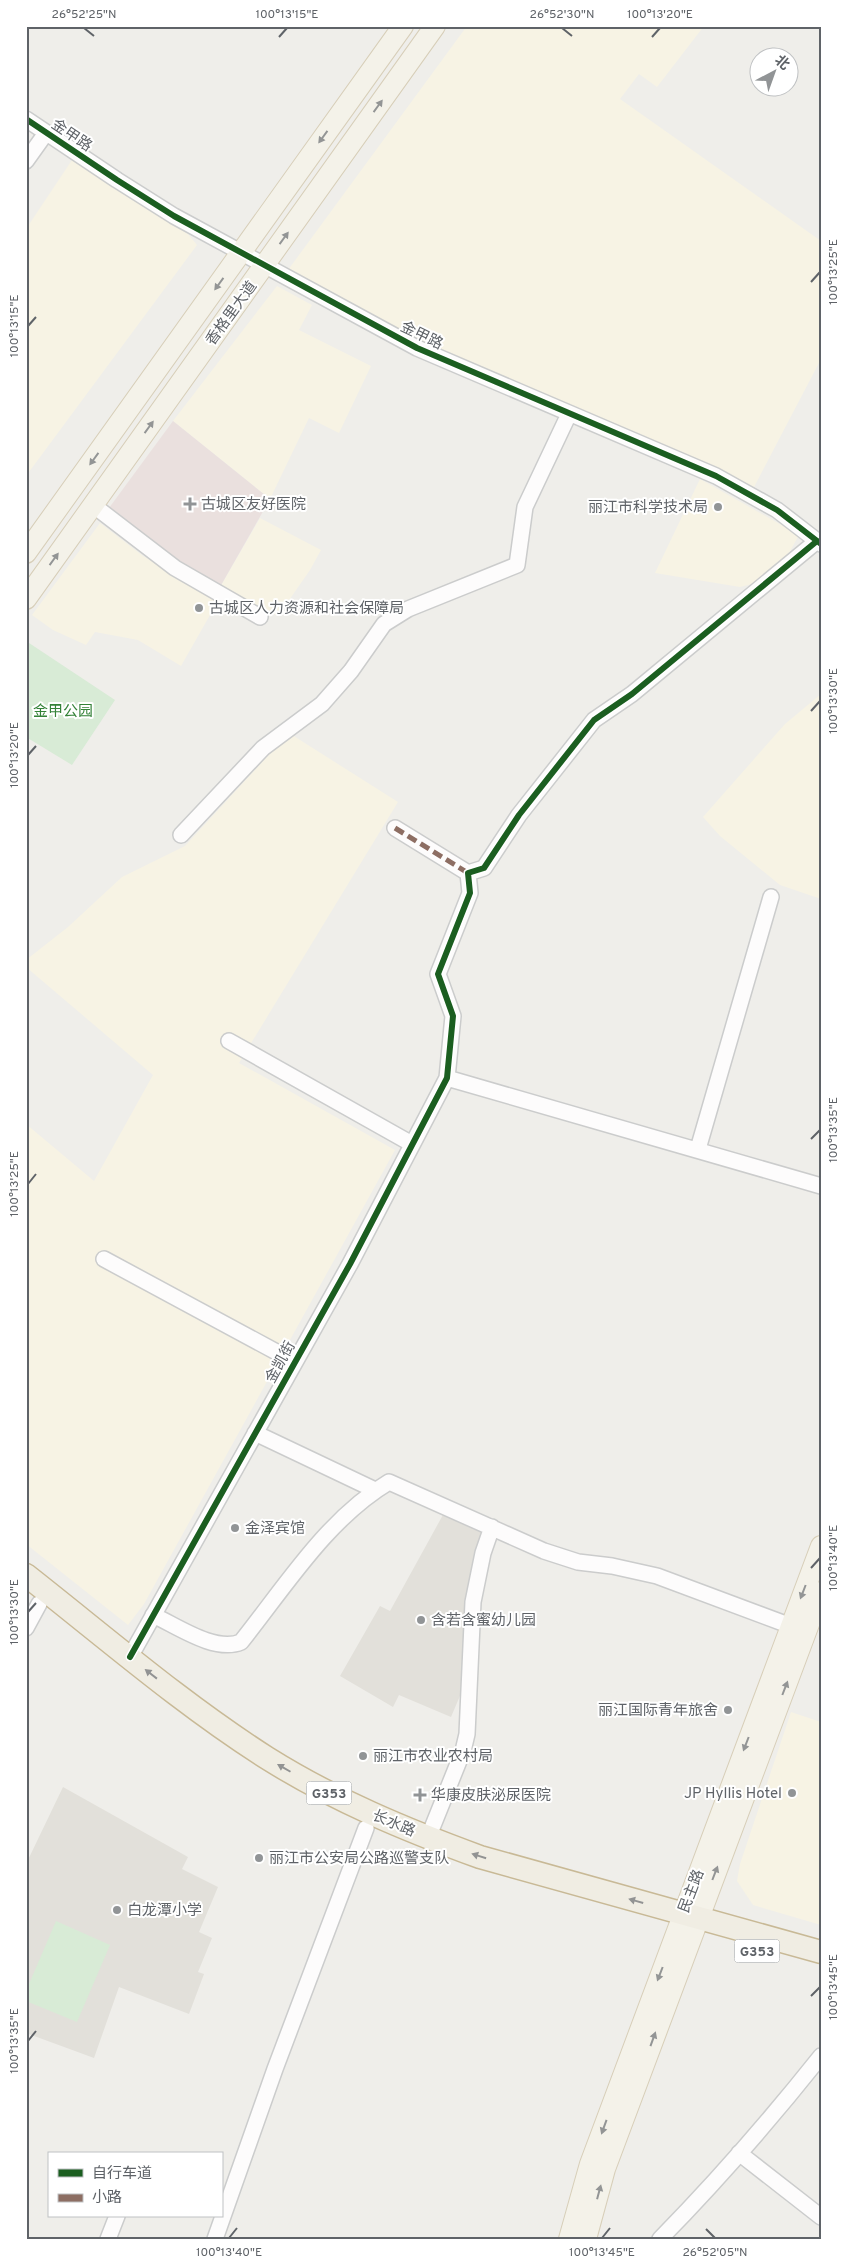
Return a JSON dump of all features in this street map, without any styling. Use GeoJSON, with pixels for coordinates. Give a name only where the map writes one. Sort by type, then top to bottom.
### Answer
{"type":"FeatureCollection","features":[{"type":"Feature","properties":{"kind":"highway","name":"长水路"},"geometry":{"type":"LineString","coordinates":[[26,1575],[195,1708],[269,1759],[347,1802],[428,1838],[821,1968]]}},
{"type":"Feature","properties":{"kind":"highway","name":"长水路"},"geometry":{"type":"LineString","coordinates":[[33,1599],[223,1747],[300,1795],[366,1828],[412,1848],[475,1871],[688,1924],[821,1952]]}},
{"type":"Feature","properties":{"kind":"main road","name":"香格里大道"},"geometry":{"type":"LineString","coordinates":[[26,553],[402,26]]}},
{"type":"Feature","properties":{"kind":"main road","name":"香格里大道"},"geometry":{"type":"LineString","coordinates":[[26,599],[435,26]]}},
{"type":"Feature","properties":{"kind":"main road","name":"民主路"},"geometry":{"type":"LineString","coordinates":[[586,2239],[605,2169],[688,1924],[791,1626],[821,1546]]}},
{"type":"Feature","properties":{"kind":"main road","name":"民主路"},"geometry":{"type":"LineString","coordinates":[[569,2239],[590,2164],[821,1592]]}},
{"type":"Feature","properties":{"kind":"street","name":"金甲路"},"geometry":{"type":"LineString","coordinates":[[26,119],[117,180],[240,253],[417,348],[716,476],[777,510],[819,542]]}},
{"type":"Feature","properties":{"kind":"street"},"geometry":{"type":"LineString","coordinates":[[26,161],[46,133]]}},
{"type":"Feature","properties":{"kind":"street"},"geometry":{"type":"LineString","coordinates":[[181,834],[263,748],[322,704],[351,672],[379,631],[391,618],[408,609],[517,565],[525,507],[568,414]]}},
{"type":"Feature","properties":{"kind":"street"},"geometry":{"type":"LineString","coordinates":[[93,505],[175,568],[260,618]]}},
{"type":"Feature","properties":{"kind":"street"},"geometry":{"type":"LineString","coordinates":[[395,828],[468,873],[484,868],[519,815],[594,720],[632,694],[819,542]]}},
{"type":"Feature","properties":{"kind":"street"},"geometry":{"type":"LineString","coordinates":[[468,873],[470,893],[438,974],[453,1016],[447,1078],[821,1186]]}},
{"type":"Feature","properties":{"kind":"street"},"geometry":{"type":"LineString","coordinates":[[698,1149],[771,897]]}},
{"type":"Feature","properties":{"kind":"street"},"geometry":{"type":"LineString","coordinates":[[229,1041],[412,1144]]}},
{"type":"Feature","properties":{"kind":"street","name":"金凯街"},"geometry":{"type":"LineString","coordinates":[[130,1657],[295,1362],[447,1078]]}},
{"type":"Feature","properties":{"kind":"street"},"geometry":{"type":"LineString","coordinates":[[104,1259],[295,1362]]}},
{"type":"Feature","properties":{"kind":"street"},"geometry":{"type":"LineString","coordinates":[[255,1433],[375,1490]]}},
{"type":"Feature","properties":{"kind":"street"},"geometry":{"type":"LineString","coordinates":[[153,1615],[214,1644],[227,1646],[240,1642],[327,1533],[375,1490],[389,1482],[561,1557],[578,1562],[612,1566],[657,1576],[791,1626]]}},
{"type":"Feature","properties":{"kind":"street"},"geometry":{"type":"LineString","coordinates":[[428,1838],[463,1751],[467,1734],[473,1602],[481,1562],[492,1527]]}},
{"type":"Feature","properties":{"kind":"street"},"geometry":{"type":"LineString","coordinates":[[26,1628],[33,1599]]}},
{"type":"Feature","properties":{"kind":"street"},"geometry":{"type":"LineString","coordinates":[[215,2239],[366,1828]]}},
{"type":"Feature","properties":{"kind":"street"},"geometry":{"type":"LineString","coordinates":[[660,2239],[739,2153],[821,2056]]}},
{"type":"Feature","properties":{"kind":"street"},"geometry":{"type":"LineString","coordinates":[[739,2153],[821,2217]]}},
{"type":"Feature","properties":{"kind":"street"},"geometry":{"type":"LineString","coordinates":[[108,2239],[116,2218]]}},
{"type":"Feature","properties":{"kind":"shaded area"},"geometry":{"type":"Polygon","coordinates":[[[467,26],[704,26],[657,87],[639,74],[620,99],[821,241],[821,359],[753,489],[488,374],[389,326],[288,270],[467,26]]]}},
{"type":"Feature","properties":{"kind":"shaded area"},"geometry":{"type":"Polygon","coordinates":[[[72,160],[188,234],[197,245],[26,476],[26,229],[72,160]]]}},
{"type":"Feature","properties":{"kind":"shaded area"},"geometry":{"type":"Polygon","coordinates":[[[277,286],[312,305],[299,330],[371,366],[339,433],[309,418],[270,499],[173,421],[277,286]]]}},
{"type":"Feature","properties":{"kind":"shaded area","name":"古城区友好医院"},"geometry":{"type":"Polygon","coordinates":[[[173,421],[270,499],[220,587],[189,569],[109,508],[173,421]]]}},
{"type":"Feature","properties":{"kind":"shaded area","name":"丽江市科学技术局"},"geometry":{"type":"Polygon","coordinates":[[[700,479],[799,535],[779,571],[760,582],[740,587],[655,573],[700,479]]]}},
{"type":"Feature","properties":{"kind":"shaded area"},"geometry":{"type":"Polygon","coordinates":[[[260,518],[321,550],[310,570],[278,616],[220,587],[260,518]]]}},
{"type":"Feature","properties":{"kind":"shaded area"},"geometry":{"type":"Polygon","coordinates":[[[100,523],[143,556],[218,601],[181,666],[138,640],[95,632],[86,645],[53,630],[32,615],[100,523]]]}},
{"type":"Feature","properties":{"kind":"shaded area"},"geometry":{"type":"Polygon","coordinates":[[[821,694],[821,899],[780,885],[720,836],[703,817],[785,724],[821,694]]]}},
{"type":"Feature","properties":{"kind":"shaded area"},"geometry":{"type":"Polygon","coordinates":[[[289,733],[398,802],[239,1063],[395,1150],[144,1604],[128,1625],[26,1544],[26,1124],[94,1181],[153,1075],[26,967],[26,960],[68,927],[122,877],[185,846],[289,733]]]}},
{"type":"Feature","properties":{"kind":"shaded area","name":"含若含蜜幼儿园"},"geometry":{"type":"Polygon","coordinates":[[[444,1513],[486,1532],[465,1684],[451,1717],[399,1695],[393,1707],[340,1676],[380,1606],[390,1611],[444,1513]]]}},
{"type":"Feature","properties":{"kind":"shaded area","name":"JP Hyllis Hotel"},"geometry":{"type":"Polygon","coordinates":[[[791,1712],[821,1722],[821,1925],[753,1905],[737,1881],[740,1864],[791,1712]]]}},
{"type":"Feature","properties":{"kind":"shaded area","name":"白龙潭小学"},"geometry":{"type":"Polygon","coordinates":[[[63,1787],[188,1857],[182,1869],[218,1887],[199,1932],[212,1938],[198,1972],[204,1974],[189,2014],[119,1987],[94,2058],[26,2033],[26,1884],[29,1878],[26,1877],[26,1864],[63,1787]]]}},
{"type":"Feature","properties":{"kind":"green space","name":"金甲公园"},"geometry":{"type":"Polygon","coordinates":[[[26,641],[115,700],[72,765],[26,737],[26,641]]]}},
{"type":"Feature","properties":{"kind":"green space"},"geometry":{"type":"Polygon","coordinates":[[[56,1921],[110,1945],[77,2022],[26,2001],[26,1991],[56,1921]]]}},
{"type":"Feature","properties":{"kind":"marked path"},"geometry":{"type":"LineString","coordinates":[[395,828],[468,873]]}},
{"type":"Feature","properties":{"kind":"cycle path"},"geometry":{"type":"LineString","coordinates":[[26,119],[174,216],[417,348],[716,476],[777,510],[821,544]]}},
{"type":"Feature","properties":{"kind":"cycle path"},"geometry":{"type":"LineString","coordinates":[[130,1657],[350,1264],[447,1078],[453,1016],[438,974],[470,893],[468,873],[484,868],[519,815],[594,720],[632,694],[817,541]]}},
{"type":"Feature","properties":{"kind":"place","name":"古城区友好医院"},"geometry":{"type":"Point","coordinates":[190,504]}},
{"type":"Feature","properties":{"kind":"place","name":"丽江市科学技术局"},"geometry":{"type":"Point","coordinates":[718,507]}},
{"type":"Feature","properties":{"kind":"place","name":"古城区人力资源和社会保障局"},"geometry":{"type":"Point","coordinates":[199,608]}},
{"type":"Feature","properties":{"kind":"place","name":"金泽宾馆"},"geometry":{"type":"Point","coordinates":[235,1528]}},
{"type":"Feature","properties":{"kind":"place","name":"含若含蜜幼儿园"},"geometry":{"type":"Point","coordinates":[421,1620]}},
{"type":"Feature","properties":{"kind":"place","name":"丽江国际青年旅舍"},"geometry":{"type":"Point","coordinates":[728,1710]}},
{"type":"Feature","properties":{"kind":"place","name":"丽江市农业农村局"},"geometry":{"type":"Point","coordinates":[363,1756]}},
{"type":"Feature","properties":{"kind":"place","name":"JP Hyllis Hotel"},"geometry":{"type":"Point","coordinates":[792,1793]}},
{"type":"Feature","properties":{"kind":"place","name":"华康皮肤泌尿医院"},"geometry":{"type":"Point","coordinates":[420,1795]}},
{"type":"Feature","properties":{"kind":"place","name":"丽江市公安局公路巡警支队"},"geometry":{"type":"Point","coordinates":[259,1858]}},
{"type":"Feature","properties":{"kind":"place","name":"白龙潭小学"},"geometry":{"type":"Point","coordinates":[117,1910]}}]}
